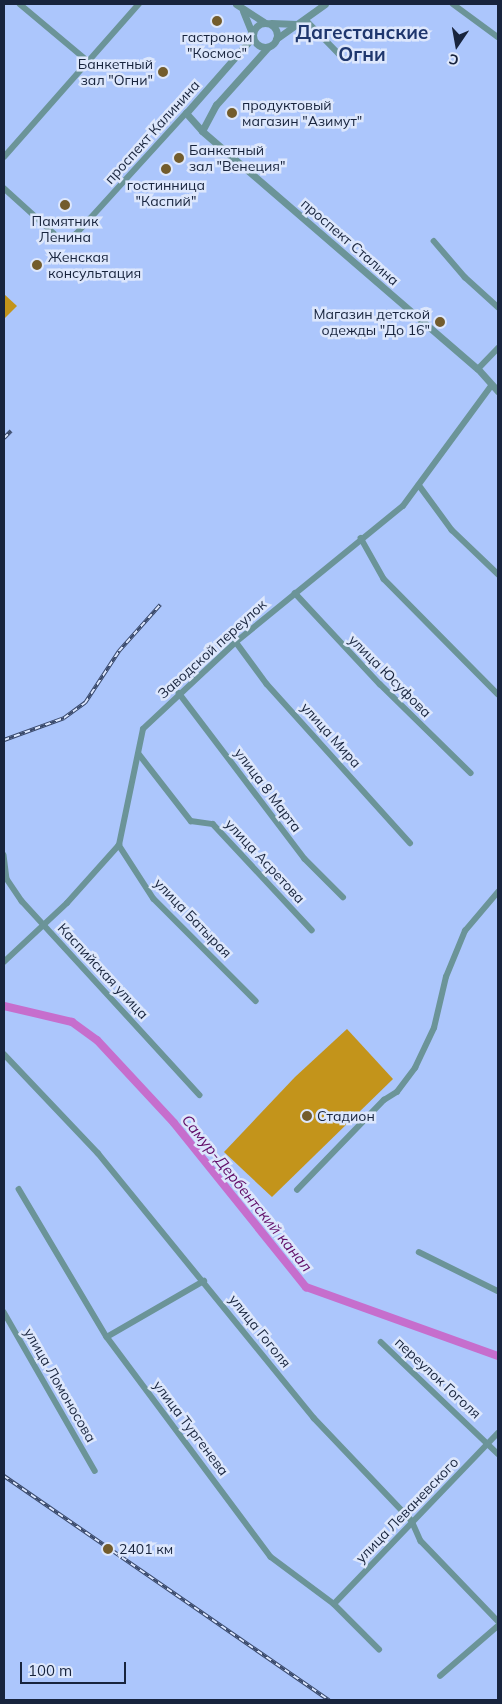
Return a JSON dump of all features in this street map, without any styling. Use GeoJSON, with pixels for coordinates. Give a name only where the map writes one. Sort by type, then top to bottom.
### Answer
{"type":"FeatureCollection","features":[{"type":"Feature","properties":{"kind":"street"},"geometry":{"type":"LineString","coordinates":[[20,4],[88,61]]}},
{"type":"Feature","properties":{"kind":"street"},"geometry":{"type":"LineString","coordinates":[[4,157],[139,4]]}},
{"type":"Feature","properties":{"kind":"street"},"geometry":{"type":"LineString","coordinates":[[236,4],[242,10],[274,27],[276,39]]}},
{"type":"Feature","properties":{"kind":"street"},"geometry":{"type":"LineString","coordinates":[[202,131],[216,106],[268,47],[276,39],[303,22],[326,4]]}},
{"type":"Feature","properties":{"kind":"street"},"geometry":{"type":"LineString","coordinates":[[453,4],[498,37]]}},
{"type":"Feature","properties":{"kind":"street"},"geometry":{"type":"LineString","coordinates":[[242,10],[257,44],[268,47]]}},
{"type":"Feature","properties":{"kind":"street"},"geometry":{"type":"LineString","coordinates":[[252,36],[257,26],[266,23],[303,22],[345,60]]}},
{"type":"Feature","properties":{"kind":"street","name":"проспект Калинина"},"geometry":{"type":"LineString","coordinates":[[4,188],[57,236],[67,239],[76,234],[186,113],[252,36]]}},
{"type":"Feature","properties":{"kind":"street","name":"проспект Сталина"},"geometry":{"type":"LineString","coordinates":[[186,113],[202,131],[478,369],[498,391]]}},
{"type":"Feature","properties":{"kind":"street"},"geometry":{"type":"LineString","coordinates":[[434,241],[465,277],[498,307]]}},
{"type":"Feature","properties":{"kind":"street"},"geometry":{"type":"LineString","coordinates":[[478,369],[498,348]]}},
{"type":"Feature","properties":{"kind":"street","name":"Заводской переулок"},"geometry":{"type":"LineString","coordinates":[[119,845],[143,729],[179,693],[236,642],[361,538],[404,506],[492,385]]}},
{"type":"Feature","properties":{"kind":"street"},"geometry":{"type":"LineString","coordinates":[[419,485],[452,530],[498,574]]}},
{"type":"Feature","properties":{"kind":"street"},"geometry":{"type":"LineString","coordinates":[[361,538],[384,579],[498,694]]}},
{"type":"Feature","properties":{"kind":"street","name":"улица Юсуфова"},"geometry":{"type":"LineString","coordinates":[[294,593],[380,684],[471,773]]}},
{"type":"Feature","properties":{"kind":"street","name":"улица Мира"},"geometry":{"type":"LineString","coordinates":[[236,642],[267,684],[410,843]]}},
{"type":"Feature","properties":{"kind":"street","name":"улица 8 Марта"},"geometry":{"type":"LineString","coordinates":[[179,693],[305,859],[343,897]]}},
{"type":"Feature","properties":{"kind":"street","name":"улица Асретова"},"geometry":{"type":"LineString","coordinates":[[138,751],[140,760],[191,821],[213,824],[312,930]]}},
{"type":"Feature","properties":{"kind":"street"},"geometry":{"type":"LineString","coordinates":[[4,962],[45,925],[119,845]]}},
{"type":"Feature","properties":{"kind":"street","name":"улица Батырая"},"geometry":{"type":"LineString","coordinates":[[119,845],[154,899],[256,1001]]}},
{"type":"Feature","properties":{"kind":"street","name":"Каспийская улица"},"geometry":{"type":"LineString","coordinates":[[4,855],[7,879],[45,925],[200,1094]]}},
{"type":"Feature","properties":{"kind":"street"},"geometry":{"type":"LineString","coordinates":[[297,1190],[384,1100],[397,1092],[415,1068],[434,1028],[446,978],[465,931],[498,892]]}},
{"type":"Feature","properties":{"kind":"street","name":"улица Гоголя"},"geometry":{"type":"LineString","coordinates":[[4,1054],[98,1153],[314,1418],[412,1521],[421,1541],[498,1621]]}},
{"type":"Feature","properties":{"kind":"street","name":"улица Тургенева"},"geometry":{"type":"LineString","coordinates":[[19,1189],[107,1338],[271,1557],[334,1604],[379,1649]]}},
{"type":"Feature","properties":{"kind":"street"},"geometry":{"type":"LineString","coordinates":[[419,1252],[498,1292]]}},
{"type":"Feature","properties":{"kind":"street"},"geometry":{"type":"LineString","coordinates":[[107,1338],[204,1281]]}},
{"type":"Feature","properties":{"kind":"street","name":"улица Ломоносова"},"geometry":{"type":"LineString","coordinates":[[4,1312],[95,1471]]}},
{"type":"Feature","properties":{"kind":"street","name":"переулок Гоголя"},"geometry":{"type":"LineString","coordinates":[[381,1342],[489,1442],[498,1454]]}},
{"type":"Feature","properties":{"kind":"street","name":"улица Леваневского"},"geometry":{"type":"LineString","coordinates":[[334,1604],[498,1433]]}},
{"type":"Feature","properties":{"kind":"street"},"geometry":{"type":"LineString","coordinates":[[440,1676],[498,1626]]}},
{"type":"Feature","properties":{"kind":"shaded area"},"geometry":{"type":"Polygon","coordinates":[[[4,294],[17,306],[4,319],[4,294]]]}},
{"type":"Feature","properties":{"kind":"shaded area","name":"Стадион"},"geometry":{"type":"Polygon","coordinates":[[[347,1029],[393,1079],[272,1197],[224,1152],[295,1077],[347,1029]]]}},
{"type":"Feature","properties":{"kind":"waterway","name":"Самур-Дербентский канал"},"geometry":{"type":"LineString","coordinates":[[4,1006],[72,1022],[97,1040],[174,1123],[306,1287],[498,1356]]}},
{"type":"Feature","properties":{"kind":"railway"},"geometry":{"type":"LineString","coordinates":[[4,438],[11,431]]}},
{"type":"Feature","properties":{"kind":"railway"},"geometry":{"type":"LineString","coordinates":[[4,740],[64,718],[85,703],[119,651],[160,605]]}},
{"type":"Feature","properties":{"kind":"railway"},"geometry":{"type":"LineString","coordinates":[[4,1476],[329,1700]]}},
{"type":"Feature","properties":{"kind":"place","name":"гастроном \"Космос\""},"geometry":{"type":"Point","coordinates":[217,21]}},
{"type":"Feature","properties":{"kind":"place","name":"Банкетный зал \"Огни\""},"geometry":{"type":"Point","coordinates":[163,72]}},
{"type":"Feature","properties":{"kind":"place","name":"продуктовый магазин \"Азимут\""},"geometry":{"type":"Point","coordinates":[232,113]}},
{"type":"Feature","properties":{"kind":"place","name":"Банкетный зал \"Венеция\""},"geometry":{"type":"Point","coordinates":[179,158]}},
{"type":"Feature","properties":{"kind":"place","name":"гостинница \"Каспий\""},"geometry":{"type":"Point","coordinates":[166,169]}},
{"type":"Feature","properties":{"kind":"place","name":"Памятник Ленина"},"geometry":{"type":"Point","coordinates":[65,205]}},
{"type":"Feature","properties":{"kind":"place","name":"Женская консультация"},"geometry":{"type":"Point","coordinates":[37,265]}},
{"type":"Feature","properties":{"kind":"place","name":"Магазин детской одежды \"До 16\""},"geometry":{"type":"Point","coordinates":[440,322]}},
{"type":"Feature","properties":{"kind":"place","name":"Стадион"},"geometry":{"type":"Point","coordinates":[307,1116]}},
{"type":"Feature","properties":{"kind":"place","name":"2401 км"},"geometry":{"type":"Point","coordinates":[108,1549]}},
{"type":"Feature","properties":{"kind":"district","name":"Дагестанские Огни"},"geometry":{"type":"Point","coordinates":[362,44]}}]}
